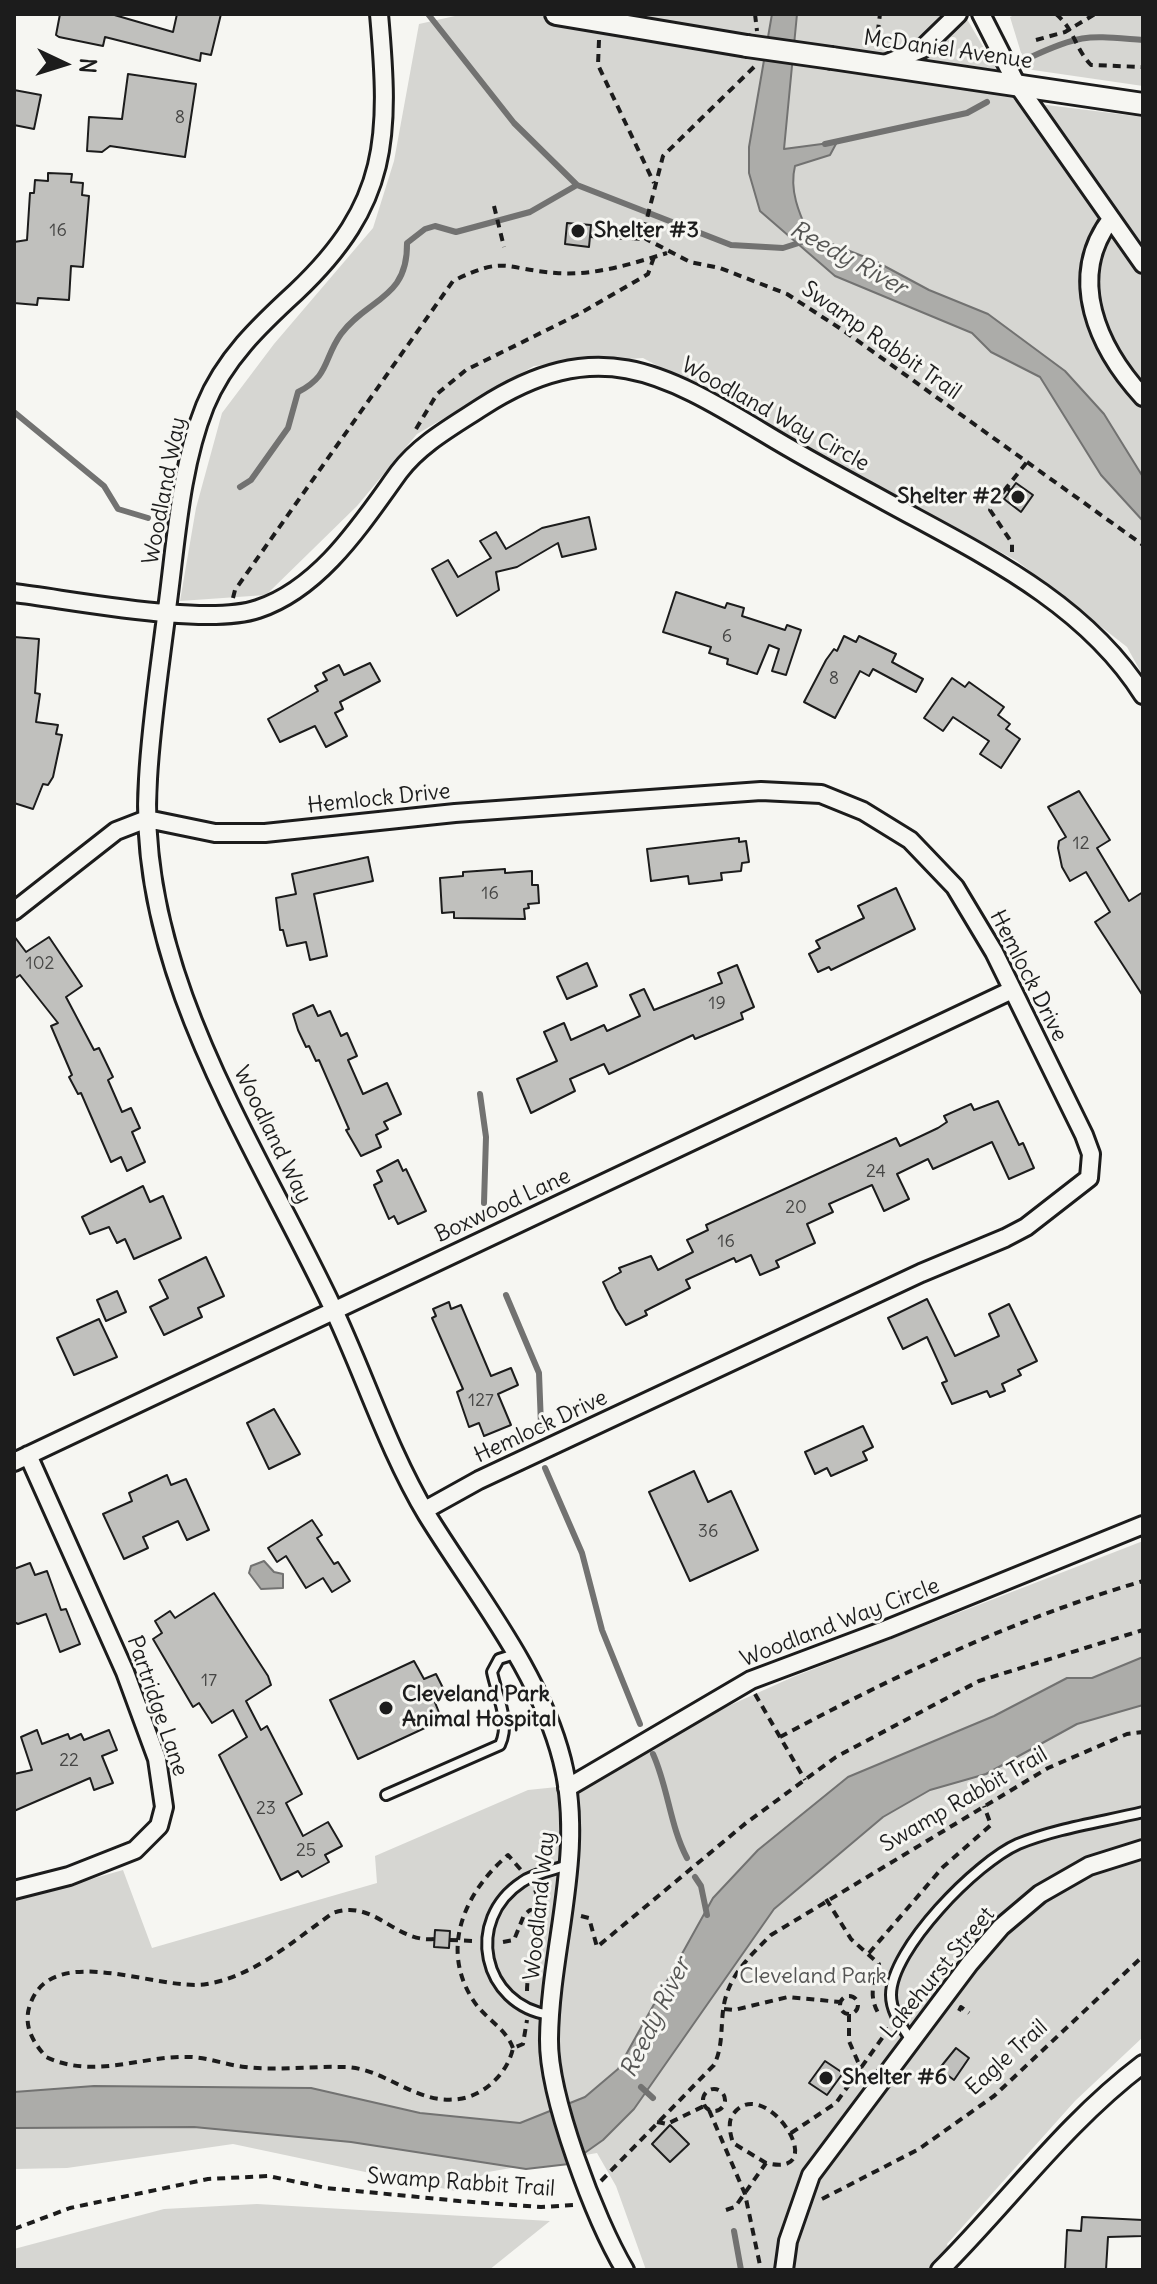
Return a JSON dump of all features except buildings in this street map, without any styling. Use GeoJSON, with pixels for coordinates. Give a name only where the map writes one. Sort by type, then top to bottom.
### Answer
{"type":"FeatureCollection","features":[{"type":"Feature","properties":{"kind":"street","name":"Woodland Way"},"geometry":{"type":"LineString","coordinates":[[379,14],[384,102],[373,185],[362,213],[327,263],[237,351],[206,405],[192,452],[167,612],[147,781],[147,819],[158,907],[182,995],[334,1310],[396,1454],[425,1510],[534,1688],[562,1757],[572,1818],[549,2046],[557,2091],[589,2195],[625,2270]]}},
{"type":"Feature","properties":{"kind":"street","name":"McDaniel Avenue"},"geometry":{"type":"LineString","coordinates":[[556,14],[754,48],[1016,83],[1143,104]]}},
{"type":"Feature","properties":{"kind":"street"},"geometry":{"type":"LineString","coordinates":[[881,65],[922,49],[958,14]]}},
{"type":"Feature","properties":{"kind":"street"},"geometry":{"type":"LineString","coordinates":[[981,14],[1016,83],[1057,137],[1143,264]]}},
{"type":"Feature","properties":{"kind":"street"},"geometry":{"type":"LineString","coordinates":[[1111,219],[1096,242],[1090,269],[1092,308],[1103,341],[1115,363],[1143,397]]}},
{"type":"Feature","properties":{"kind":"street","name":"Woodland Way Circle"},"geometry":{"type":"LineString","coordinates":[[14,593],[167,612],[230,614],[246,613],[280,600],[310,579],[412,459],[433,439],[494,399],[546,375],[607,366],[637,370],[672,380],[956,538],[1065,610],[1110,649],[1143,695]]}},
{"type":"Feature","properties":{"kind":"street","name":"Hemlock Drive"},"geometry":{"type":"LineString","coordinates":[[147,819],[215,833],[265,833],[560,805],[761,791],[821,794],[863,811],[910,840],[936,863],[955,887],[1012,990],[1084,1135],[1091,1154],[1089,1178],[1026,1227],[907,1279],[479,1480],[425,1510]]}},
{"type":"Feature","properties":{"kind":"street"},"geometry":{"type":"LineString","coordinates":[[14,911],[116,831],[147,819]]}},
{"type":"Feature","properties":{"kind":"street","name":"Boxwood Lane"},"geometry":{"type":"LineString","coordinates":[[21,1458],[1012,990]]}},
{"type":"Feature","properties":{"kind":"street","name":"Partridge Lane"},"geometry":{"type":"LineString","coordinates":[[14,1890],[69,1876],[135,1850],[159,1826],[164,1807],[157,1759],[125,1672],[21,1458]]}},
{"type":"Feature","properties":{"kind":"street","name":"Woodland Way Circle"},"geometry":{"type":"LineString","coordinates":[[567,1788],[748,1682],[1143,1525]]}},
{"type":"Feature","properties":{"kind":"street","name":"Lakehurst Street"},"geometry":{"type":"LineString","coordinates":[[784,2270],[796,2214],[811,2175],[910,2039],[1001,1927],[1040,1894],[1089,1866],[1143,1849]]}},
{"type":"Feature","properties":{"kind":"street"},"geometry":{"type":"LineString","coordinates":[[940,2270],[1064,2133],[1104,2093],[1143,2064]]}},
{"type":"Feature","properties":{"kind":"street"},"geometry":{"type":"LineString","coordinates":[[958,2253],[966,2270]]}},
{"type":"Feature","properties":{"kind":"lane"},"geometry":{"type":"LineString","coordinates":[[386,1795],[500,1745],[504,1736],[504,1717],[492,1672],[499,1659],[515,1654]]}},
{"type":"Feature","properties":{"kind":"lane"},"geometry":{"type":"LineString","coordinates":[[910,2039],[893,2012],[891,1998],[892,1979],[900,1960],[927,1925],[984,1865],[1016,1845],[1143,1812]]}},
{"type":"Feature","properties":{"kind":"lane"},"geometry":{"type":"LineString","coordinates":[[550,2015],[528,2012],[501,1990],[490,1968],[490,1928],[498,1907],[523,1881],[569,1865]]}},
{"type":"Feature","properties":{"kind":"path"},"geometry":{"type":"LineString","coordinates":[[590,236],[646,239],[644,230],[663,156],[752,70],[755,14]]}},
{"type":"Feature","properties":{"kind":"path"},"geometry":{"type":"LineString","coordinates":[[872,45],[877,38],[880,14]]}},
{"type":"Feature","properties":{"kind":"path"},"geometry":{"type":"LineString","coordinates":[[1036,40],[1095,14]]}},
{"type":"Feature","properties":{"kind":"path"},"geometry":{"type":"LineString","coordinates":[[1058,15],[1071,26],[1079,52],[1089,67],[1143,67]]}},
{"type":"Feature","properties":{"kind":"path"},"geometry":{"type":"LineString","coordinates":[[599,23],[598,65],[654,183]]}},
{"type":"Feature","properties":{"kind":"path"},"geometry":{"type":"LineString","coordinates":[[494,206],[504,247]]}},
{"type":"Feature","properties":{"kind":"path","name":"Swamp Rabbit Trail"},"geometry":{"type":"LineString","coordinates":[[646,239],[669,253],[787,294],[844,331],[1143,545]]}},
{"type":"Feature","properties":{"kind":"path"},"geometry":{"type":"LineString","coordinates":[[230,614],[235,590],[453,281],[485,265],[512,264],[556,273],[612,269],[669,253]]}},
{"type":"Feature","properties":{"kind":"path"},"geometry":{"type":"LineString","coordinates":[[412,459],[415,429],[437,394],[466,370],[579,314],[648,274],[654,257]]}},
{"type":"Feature","properties":{"kind":"path"},"geometry":{"type":"LineString","coordinates":[[1012,543],[990,510],[1027,462]]}},
{"type":"Feature","properties":{"kind":"path"},"geometry":{"type":"LineString","coordinates":[[780,1737],[881,1683],[1080,1600],[1143,1581]]}},
{"type":"Feature","properties":{"kind":"path"},"geometry":{"type":"LineString","coordinates":[[589,1918],[597,1947],[674,1880],[836,1757],[979,1681],[1143,1630]]}},
{"type":"Feature","properties":{"kind":"path"},"geometry":{"type":"LineString","coordinates":[[748,1682],[805,1780]]}},
{"type":"Feature","properties":{"kind":"path","name":"Swamp Rabbit Trail"},"geometry":{"type":"LineString","coordinates":[[14,2229],[70,2208],[208,2179],[268,2176],[326,2188],[541,2207],[578,2204],[701,2080],[721,2052],[724,2009],[737,1971],[762,1944],[826,1899],[1048,1768],[1127,1734],[1143,1732]]}},
{"type":"Feature","properties":{"kind":"path"},"geometry":{"type":"LineString","coordinates":[[869,1953],[943,1867],[991,1825],[984,1806]]}},
{"type":"Feature","properties":{"kind":"path"},"geometry":{"type":"LineString","coordinates":[[791,2133],[836,2103],[885,2034],[886,2027],[872,2001],[873,1979],[879,1964],[851,1939],[826,1899]]}},
{"type":"Feature","properties":{"kind":"path"},"geometry":{"type":"LineString","coordinates":[[434,1939],[418,1941],[361,1908],[345,1908],[333,1913],[255,1968],[205,1985],[133,1979],[99,1970],[73,1972],[56,1978],[41,1987],[33,1998],[27,2012],[29,2033],[46,2057],[89,2068],[192,2057],[245,2067],[343,2066],[380,2074],[402,2089],[448,2100],[464,2099],[499,2077],[511,2060],[513,2048],[523,2044],[528,2012],[527,1970],[539,1910],[524,1915],[514,1940],[503,1942]]}},
{"type":"Feature","properties":{"kind":"path"},"geometry":{"type":"LineString","coordinates":[[450,1940],[481,1942]]}},
{"type":"Feature","properties":{"kind":"path","name":"Eagle Trail"},"geometry":{"type":"LineString","coordinates":[[796,2214],[919,2149],[994,2096],[1143,1956]]}},
{"type":"Feature","properties":{"kind":"path"},"geometry":{"type":"LineString","coordinates":[[724,2009],[734,2010],[788,1997],[840,2002],[851,1996],[858,2004]]}},
{"type":"Feature","properties":{"kind":"path"},"geometry":{"type":"LineString","coordinates":[[858,2004],[872,2001]]}},
{"type":"Feature","properties":{"kind":"path"},"geometry":{"type":"LineString","coordinates":[[840,2002],[842,2011],[849,2014]]}},
{"type":"Feature","properties":{"kind":"path"},"geometry":{"type":"LineString","coordinates":[[849,2014],[856,2010],[858,2004]]}},
{"type":"Feature","properties":{"kind":"path"},"geometry":{"type":"LineString","coordinates":[[849,2014],[849,2041],[861,2069]]}},
{"type":"Feature","properties":{"kind":"path"},"geometry":{"type":"LineString","coordinates":[[701,2080],[705,2093],[704,2106]]}},
{"type":"Feature","properties":{"kind":"path"},"geometry":{"type":"LineString","coordinates":[[705,2093],[713,2089],[722,2091],[724,2106],[734,2113]]}},
{"type":"Feature","properties":{"kind":"path"},"geometry":{"type":"LineString","coordinates":[[657,2122],[667,2124],[704,2106]]}},
{"type":"Feature","properties":{"kind":"path"},"geometry":{"type":"LineString","coordinates":[[704,2106],[715,2112],[724,2106]]}},
{"type":"Feature","properties":{"kind":"path"},"geometry":{"type":"LineString","coordinates":[[744,2107],[763,2107],[791,2133],[797,2147],[794,2157],[776,2166],[733,2143],[729,2133],[734,2113],[744,2107]]}},
{"type":"Feature","properties":{"kind":"path"},"geometry":{"type":"LineString","coordinates":[[709,2110],[745,2194],[761,2270]]}},
{"type":"Feature","properties":{"kind":"path"},"geometry":{"type":"LineString","coordinates":[[726,2210],[735,2207],[766,2163]]}},
{"type":"Feature","properties":{"kind":"green space"},"geometry":{"type":"Polygon","coordinates":[[[464,14],[964,14],[1015,101],[1143,117],[1143,676],[1127,647],[1017,561],[643,358],[534,366],[417,434],[357,506],[266,595],[180,601],[196,508],[222,413],[274,344],[373,228],[394,161],[419,24],[464,14]]]}},
{"type":"Feature","properties":{"kind":"green space"},"geometry":{"type":"Polygon","coordinates":[[[1017,14],[1143,14],[1143,86],[1026,69],[1010,17],[1017,14]]]}},
{"type":"Feature","properties":{"kind":"green space","name":"Cleveland Park"},"geometry":{"type":"Polygon","coordinates":[[[1143,1541],[1143,2037],[1075,2101],[947,2244],[956,2270],[646,2270],[616,2186],[597,2153],[488,2172],[455,2191],[233,2144],[67,2168],[14,2169],[14,1901],[123,1870],[152,1948],[377,1883],[375,1856],[528,1790],[596,1783],[715,1712],[793,1677],[1143,1541]]]}},
{"type":"Feature","properties":{"kind":"green space"},"geometry":{"type":"Polygon","coordinates":[[[257,2204],[550,2221],[489,2270],[14,2270],[14,2249],[164,2209],[257,2204]]]}},
{"type":"Feature","properties":{"kind":"water","name":"Reedy River"},"geometry":{"type":"Polygon","coordinates":[[[772,14],[797,14],[784,149],[837,142],[830,155],[795,166],[794,193],[809,235],[875,261],[929,290],[988,314],[1065,371],[1104,414],[1143,477],[1143,521],[1101,475],[1040,377],[991,352],[972,333],[835,276],[760,211],[749,173],[749,147],[772,14]]]}},
{"type":"Feature","properties":{"kind":"water"},"geometry":{"type":"Polygon","coordinates":[[[264,1561],[274,1572],[283,1574],[283,1588],[261,1589],[249,1573],[251,1566],[264,1561]]]}},
{"type":"Feature","properties":{"kind":"water","name":"Reedy River"},"geometry":{"type":"Polygon","coordinates":[[[1143,1657],[1143,1705],[1077,1724],[986,1774],[930,1790],[883,1817],[774,1909],[634,2109],[603,2140],[569,2164],[526,2169],[351,2142],[194,2127],[14,2128],[14,2092],[94,2086],[311,2088],[420,2113],[520,2123],[585,2097],[618,2069],[713,1898],[758,1850],[848,1777],[994,1716],[1067,1678],[1092,1678],[1143,1657]]]}},
{"type":"Feature","properties":{"kind":"waterway","name":"Reedy River"},"geometry":{"type":"LineString","coordinates":[[428,14],[514,123],[577,185],[731,245],[783,248],[805,241]]}},
{"type":"Feature","properties":{"kind":"waterway"},"geometry":{"type":"LineString","coordinates":[[1031,57],[1086,38],[1143,40]]}},
{"type":"Feature","properties":{"kind":"waterway"},"geometry":{"type":"LineString","coordinates":[[825,144],[967,113],[987,102]]}},
{"type":"Feature","properties":{"kind":"waterway"},"geometry":{"type":"LineString","coordinates":[[240,487],[251,480],[288,428],[298,392],[316,380],[341,334],[394,287],[406,262],[407,243],[425,229],[435,226],[456,232],[530,212],[577,185]]}},
{"type":"Feature","properties":{"kind":"waterway"},"geometry":{"type":"LineString","coordinates":[[14,412],[104,486],[118,509],[148,518]]}},
{"type":"Feature","properties":{"kind":"waterway"},"geometry":{"type":"LineString","coordinates":[[480,1094],[486,1137],[484,1203]]}},
{"type":"Feature","properties":{"kind":"waterway"},"geometry":{"type":"LineString","coordinates":[[506,1295],[539,1373],[541,1425]]}},
{"type":"Feature","properties":{"kind":"waterway"},"geometry":{"type":"LineString","coordinates":[[545,1468],[582,1553],[602,1630],[640,1724]]}},
{"type":"Feature","properties":{"kind":"waterway"},"geometry":{"type":"LineString","coordinates":[[653,1754],[687,1858]]}},
{"type":"Feature","properties":{"kind":"waterway"},"geometry":{"type":"LineString","coordinates":[[695,1877],[701,1886],[707,1915]]}},
{"type":"Feature","properties":{"kind":"waterway","name":"Reedy River"},"geometry":{"type":"LineString","coordinates":[[641,2087],[653,2098]]}},
{"type":"Feature","properties":{"kind":"waterway"},"geometry":{"type":"LineString","coordinates":[[734,2231],[741,2270]]}},
{"type":"Feature","properties":{"kind":"place","name":"Shelter #3"},"geometry":{"type":"Point","coordinates":[578,231]}},
{"type":"Feature","properties":{"kind":"place","name":"Shelter #2"},"geometry":{"type":"Point","coordinates":[1018,497]}},
{"type":"Feature","properties":{"kind":"place","name":"Cleveland Park Animal Hospital"},"geometry":{"type":"Point","coordinates":[386,1708]}},
{"type":"Feature","properties":{"kind":"place","name":"Shelter #6"},"geometry":{"type":"Point","coordinates":[826,2078]}}]}
